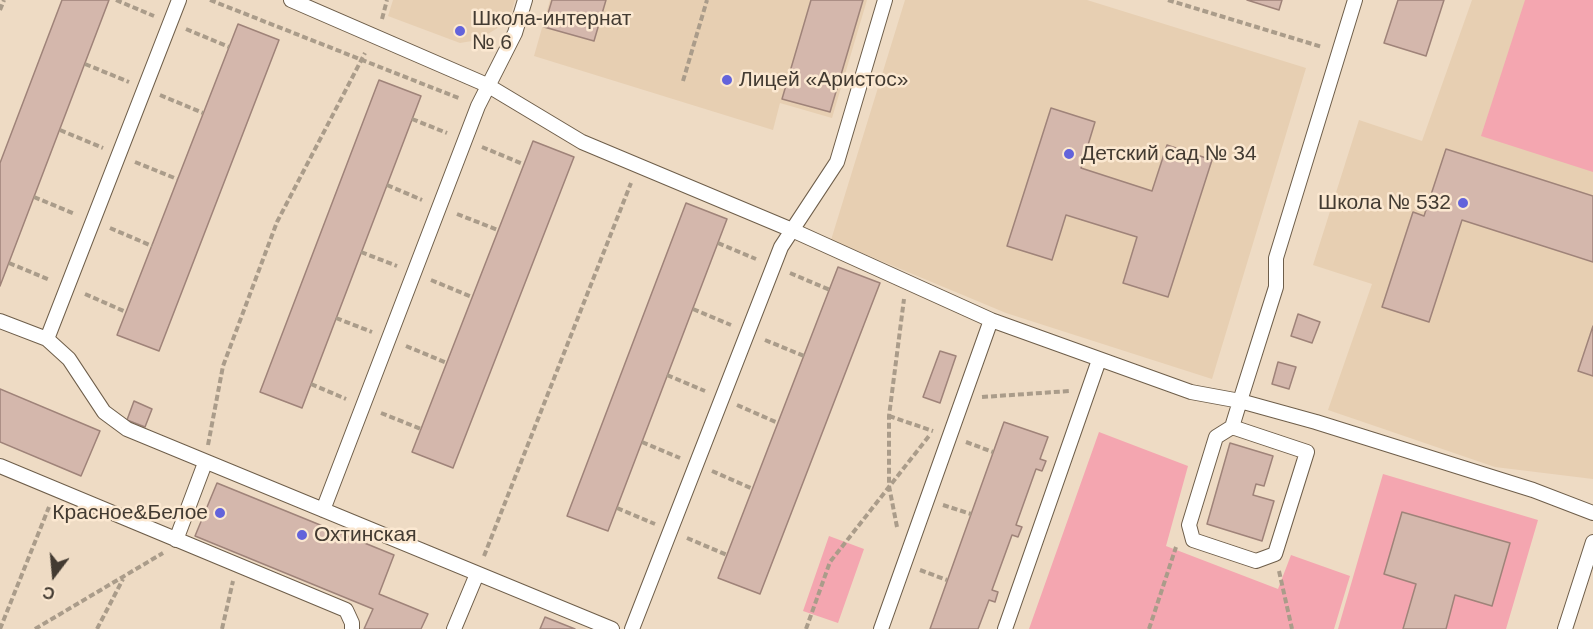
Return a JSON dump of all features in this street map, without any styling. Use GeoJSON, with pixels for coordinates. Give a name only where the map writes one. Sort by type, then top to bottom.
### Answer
{"type":"FeatureCollection","features":[{"type":"Feature","properties":{"kind":"lane"},"geometry":{"type":"LineString","coordinates":[[47,339],[179,0]]}},
{"type":"Feature","properties":{"kind":"lane"},"geometry":{"type":"LineString","coordinates":[[291,0],[487,86],[582,142],[792,230],[991,320],[1191,392],[1240,400],[1533,490],[1593,513]]}},
{"type":"Feature","properties":{"kind":"lane"},"geometry":{"type":"LineString","coordinates":[[323,510],[478,106],[515,33],[525,0]]}},
{"type":"Feature","properties":{"kind":"lane"},"geometry":{"type":"LineString","coordinates":[[632,629],[781,247],[837,162],[885,0]]}},
{"type":"Feature","properties":{"kind":"lane"},"geometry":{"type":"LineString","coordinates":[[1232,428],[1307,452],[1275,554],[1256,561],[1193,540],[1189,525],[1216,437],[1232,428],[1276,287],[1276,258],[1355,0]]}},
{"type":"Feature","properties":{"kind":"lane"},"geometry":{"type":"LineString","coordinates":[[881,629],[991,320]]}},
{"type":"Feature","properties":{"kind":"lane"},"geometry":{"type":"LineString","coordinates":[[0,321],[47,339],[69,359],[104,412],[127,429],[612,629]]}},
{"type":"Feature","properties":{"kind":"lane"},"geometry":{"type":"LineString","coordinates":[[1005,629],[1099,360]]}},
{"type":"Feature","properties":{"kind":"lane"},"geometry":{"type":"LineString","coordinates":[[176,540],[205,463]]}},
{"type":"Feature","properties":{"kind":"lane"},"geometry":{"type":"LineString","coordinates":[[0,466],[346,610],[352,623],[352,629]]}},
{"type":"Feature","properties":{"kind":"lane"},"geometry":{"type":"LineString","coordinates":[[1565,629],[1593,542]]}},
{"type":"Feature","properties":{"kind":"lane"},"geometry":{"type":"LineString","coordinates":[[454,629],[477,574]]}},
{"type":"Feature","properties":{"kind":"path"},"geometry":{"type":"LineString","coordinates":[[0,10],[4,0]]}},
{"type":"Feature","properties":{"kind":"path"},"geometry":{"type":"LineString","coordinates":[[210,0],[478,106]]}},
{"type":"Feature","properties":{"kind":"path"},"geometry":{"type":"LineString","coordinates":[[683,81],[707,0]]}},
{"type":"Feature","properties":{"kind":"path"},"geometry":{"type":"LineString","coordinates":[[1168,0],[1339,53]]}},
{"type":"Feature","properties":{"kind":"path"},"geometry":{"type":"LineString","coordinates":[[205,463],[223,366],[277,222],[375,36]]}},
{"type":"Feature","properties":{"kind":"path"},"geometry":{"type":"LineString","coordinates":[[477,574],[638,165]]}},
{"type":"Feature","properties":{"kind":"path"},"geometry":{"type":"LineString","coordinates":[[898,531],[889,486],[889,416],[907,282]]}},
{"type":"Feature","properties":{"kind":"path"},"geometry":{"type":"LineString","coordinates":[[889,416],[993,452]]}},
{"type":"Feature","properties":{"kind":"path"},"geometry":{"type":"LineString","coordinates":[[0,629],[56,490]]}},
{"type":"Feature","properties":{"kind":"path"},"geometry":{"type":"LineString","coordinates":[[927,500],[971,514]]}},
{"type":"Feature","properties":{"kind":"path"},"geometry":{"type":"LineString","coordinates":[[1149,629],[1174,552],[1189,525]]}},
{"type":"Feature","properties":{"kind":"path"},"geometry":{"type":"LineString","coordinates":[[34,629],[160,557],[176,540]]}},
{"type":"Feature","properties":{"kind":"path"},"geometry":{"type":"LineString","coordinates":[[1275,554],[1292,629]]}},
{"type":"Feature","properties":{"kind":"path"},"geometry":{"type":"LineString","coordinates":[[904,565],[948,580]]}},
{"type":"Feature","properties":{"kind":"path"},"geometry":{"type":"LineString","coordinates":[[222,629],[237,566]]}},
{"type":"Feature","properties":{"kind":"path"},"geometry":{"type":"LineString","coordinates":[[97,629],[124,577]]}},
{"type":"Feature","properties":{"kind":"shaded area","name":"Школа-интернат № 6"},"geometry":{"type":"Polygon","coordinates":[[[393,0],[515,0],[509,21],[478,40],[460,43],[388,16],[393,0]]]}},
{"type":"Feature","properties":{"kind":"shaded area","name":"Лицей «Аристос»"},"geometry":{"type":"Polygon","coordinates":[[[550,0],[867,0],[832,118],[780,103],[773,130],[534,56],[550,0]]]}},
{"type":"Feature","properties":{"kind":"shaded area","name":"Детский сад № 34"},"geometry":{"type":"Polygon","coordinates":[[[905,0],[1087,0],[1306,68],[1212,379],[1006,313],[831,240],[905,0]]]}},
{"type":"Feature","properties":{"kind":"shaded area","name":"Школа № 532"},"geometry":{"type":"Polygon","coordinates":[[[1472,0],[1593,0],[1593,479],[1495,467],[1328,410],[1372,284],[1313,265],[1359,120],[1422,141],[1472,0]]]}},
{"type":"Feature","properties":{"kind":"shaded area"},"geometry":{"type":"Polygon","coordinates":[[[1525,0],[1593,0],[1593,172],[1481,136],[1525,0]]]}},
{"type":"Feature","properties":{"kind":"shaded area"},"geometry":{"type":"Polygon","coordinates":[[[1099,432],[1188,466],[1166,546],[1278,589],[1291,555],[1350,576],[1334,629],[1029,629],[1099,432]]]}},
{"type":"Feature","properties":{"kind":"shaded area"},"geometry":{"type":"Polygon","coordinates":[[[1383,474],[1538,520],[1506,629],[1338,629],[1383,474]]]}},
{"type":"Feature","properties":{"kind":"shaded area"},"geometry":{"type":"Polygon","coordinates":[[[829,536],[864,549],[838,623],[803,611],[829,536]]]}},
{"type":"Feature","properties":{"kind":"building"},"geometry":{"type":"Polygon","coordinates":[[[62,0],[109,0],[0,286],[0,163],[62,0]]]}},
{"type":"Feature","properties":{"kind":"building"},"geometry":{"type":"Polygon","coordinates":[[[552,0],[606,0],[594,41],[544,27],[552,0]]]}},
{"type":"Feature","properties":{"kind":"building"},"geometry":{"type":"Polygon","coordinates":[[[811,0],[863,0],[830,112],[782,99],[811,0]]]}},
{"type":"Feature","properties":{"kind":"building"},"geometry":{"type":"Polygon","coordinates":[[[1247,0],[1282,0],[1279,10],[1247,0]]]}},
{"type":"Feature","properties":{"kind":"building"},"geometry":{"type":"Polygon","coordinates":[[[1398,0],[1444,0],[1426,56],[1384,43],[1398,0]]]}},
{"type":"Feature","properties":{"kind":"building"},"geometry":{"type":"Polygon","coordinates":[[[238,24],[279,40],[159,351],[117,335],[238,24]]]}},
{"type":"Feature","properties":{"kind":"building"},"geometry":{"type":"Polygon","coordinates":[[[379,80],[421,96],[302,408],[260,392],[379,80]]]}},
{"type":"Feature","properties":{"kind":"building"},"geometry":{"type":"Polygon","coordinates":[[[1051,108],[1095,122],[1081,168],[1152,191],[1167,145],[1212,160],[1168,297],[1123,283],[1137,237],[1066,215],[1052,260],[1007,246],[1051,108]]]}},
{"type":"Feature","properties":{"kind":"building"},"geometry":{"type":"Polygon","coordinates":[[[533,141],[574,157],[453,468],[412,452],[533,141]]]}},
{"type":"Feature","properties":{"kind":"building"},"geometry":{"type":"Polygon","coordinates":[[[1446,149],[1593,196],[1593,262],[1462,220],[1429,322],[1382,307],[1413,212],[1424,216],[1446,149]]]}},
{"type":"Feature","properties":{"kind":"building"},"geometry":{"type":"Polygon","coordinates":[[[686,203],[727,219],[608,531],[567,516],[686,203]]]}},
{"type":"Feature","properties":{"kind":"building"},"geometry":{"type":"Polygon","coordinates":[[[838,267],[880,283],[760,594],[718,578],[838,267]]]}},
{"type":"Feature","properties":{"kind":"building"},"geometry":{"type":"Polygon","coordinates":[[[1298,314],[1320,322],[1312,343],[1291,336],[1298,314]]]}},
{"type":"Feature","properties":{"kind":"building"},"geometry":{"type":"Polygon","coordinates":[[[1593,326],[1593,376],[1578,371],[1593,326]]]}},
{"type":"Feature","properties":{"kind":"building"},"geometry":{"type":"Polygon","coordinates":[[[940,351],[956,356],[940,403],[923,397],[940,351]]]}},
{"type":"Feature","properties":{"kind":"building"},"geometry":{"type":"Polygon","coordinates":[[[1278,362],[1296,367],[1289,389],[1272,384],[1278,362]]]}},
{"type":"Feature","properties":{"kind":"building"},"geometry":{"type":"Polygon","coordinates":[[[0,389],[100,431],[81,476],[0,442],[0,389]]]}},
{"type":"Feature","properties":{"kind":"building"},"geometry":{"type":"Polygon","coordinates":[[[134,401],[152,409],[145,427],[127,420],[134,401]]]}},
{"type":"Feature","properties":{"kind":"building"},"geometry":{"type":"Polygon","coordinates":[[[1004,422],[1048,437],[1040,459],[1046,461],[1042,471],[1036,469],[1016,525],[1022,527],[1018,537],[1012,535],[992,590],[998,592],[995,602],[989,600],[978,629],[930,629],[1004,422]]]}},
{"type":"Feature","properties":{"kind":"building"},"geometry":{"type":"Polygon","coordinates":[[[1230,443],[1273,456],[1264,486],[1256,484],[1253,495],[1274,501],[1262,541],[1207,524],[1230,443]]]}},
{"type":"Feature","properties":{"kind":"building"},"geometry":{"type":"Polygon","coordinates":[[[217,483],[394,555],[379,594],[428,614],[421,629],[364,629],[373,609],[195,536],[217,483]]]}},
{"type":"Feature","properties":{"kind":"building"},"geometry":{"type":"Polygon","coordinates":[[[1402,512],[1510,543],[1492,606],[1455,595],[1446,629],[1403,629],[1416,584],[1384,574],[1402,512]]]}},
{"type":"Feature","properties":{"kind":"building"},"geometry":{"type":"Polygon","coordinates":[[[545,617],[575,629],[540,629],[545,617]]]}},
{"type":"Feature","properties":{"kind":"place","name":"Школа-интернат № 6"},"geometry":{"type":"Point","coordinates":[460,31]}},
{"type":"Feature","properties":{"kind":"place","name":"Лицей «Аристос»"},"geometry":{"type":"Point","coordinates":[727,80]}},
{"type":"Feature","properties":{"kind":"place","name":"Детский сад № 34"},"geometry":{"type":"Point","coordinates":[1069,154]}},
{"type":"Feature","properties":{"kind":"place","name":"Школа № 532"},"geometry":{"type":"Point","coordinates":[1463,203]}},
{"type":"Feature","properties":{"kind":"place","name":"Красное&Белое"},"geometry":{"type":"Point","coordinates":[220,513]}},
{"type":"Feature","properties":{"kind":"place","name":"Охтинская"},"geometry":{"type":"Point","coordinates":[302,535]}}]}
